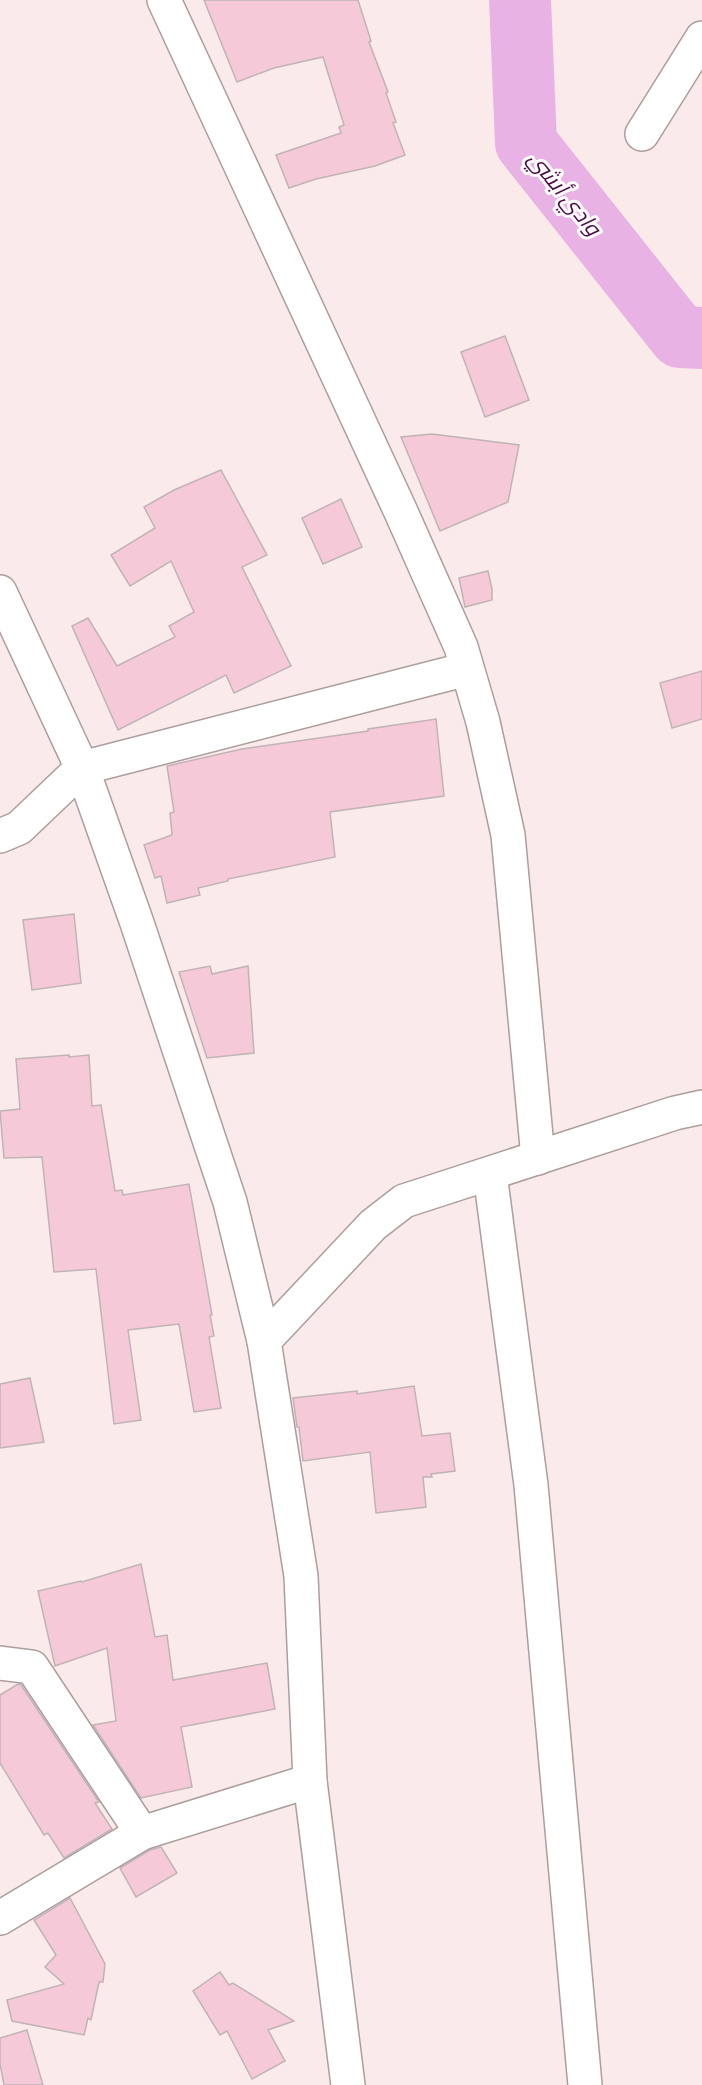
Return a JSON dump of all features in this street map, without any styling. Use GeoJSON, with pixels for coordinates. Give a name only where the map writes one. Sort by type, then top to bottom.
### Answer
{"type":"FeatureCollection","features":[{"type":"Feature","properties":{"kind":"street"},"geometry":{"type":"LineString","coordinates":[[165,0],[461,647],[483,722],[508,835],[538,1158]]}},
{"type":"Feature","properties":{"kind":"street"},"geometry":{"type":"LineString","coordinates":[[642,134],[702,38]]}},
{"type":"Feature","properties":{"kind":"street"},"geometry":{"type":"LineString","coordinates":[[0,592],[82,768],[137,923],[231,1202],[264,1341],[301,1576],[310,1781],[348,2085]]}},
{"type":"Feature","properties":{"kind":"street"},"geometry":{"type":"LineString","coordinates":[[0,836],[19,828],[82,768],[467,669]]}},
{"type":"Feature","properties":{"kind":"street"},"geometry":{"type":"LineString","coordinates":[[264,1341],[373,1225],[404,1201],[675,1113],[702,1107]]}},
{"type":"Feature","properties":{"kind":"street"},"geometry":{"type":"LineString","coordinates":[[490,1174],[531,1485],[585,2085]]}},
{"type":"Feature","properties":{"kind":"street"},"geometry":{"type":"LineString","coordinates":[[0,1663],[32,1667],[142,1833]]}},
{"type":"Feature","properties":{"kind":"street"},"geometry":{"type":"LineString","coordinates":[[0,1918],[142,1833],[310,1781]]}},
{"type":"Feature","properties":{"kind":"building"},"geometry":{"type":"Polygon","coordinates":[[[204,0],[358,0],[371,41],[369,42],[388,92],[386,93],[396,122],[393,123],[405,155],[375,166],[316,179],[289,188],[276,155],[341,133],[339,127],[344,125],[323,57],[274,68],[237,82],[204,0]]]}},
{"type":"Feature","properties":{"kind":"building"},"geometry":{"type":"Polygon","coordinates":[[[505,336],[529,400],[485,417],[461,352],[505,336]]]}},
{"type":"Feature","properties":{"kind":"building"},"geometry":{"type":"Polygon","coordinates":[[[432,434],[519,445],[508,502],[440,531],[401,437],[432,434]]]}},
{"type":"Feature","properties":{"kind":"building"},"geometry":{"type":"Polygon","coordinates":[[[221,470],[267,555],[242,567],[291,666],[234,693],[226,675],[118,730],[72,626],[88,618],[117,666],[175,637],[169,626],[194,612],[171,561],[130,586],[111,555],[155,528],[144,507],[174,490],[221,470]]]}},
{"type":"Feature","properties":{"kind":"building"},"geometry":{"type":"Polygon","coordinates":[[[341,499],[362,547],[323,564],[302,518],[341,499]]]}},
{"type":"Feature","properties":{"kind":"building"},"geometry":{"type":"Polygon","coordinates":[[[488,571],[492,600],[465,607],[459,578],[488,571]]]}},
{"type":"Feature","properties":{"kind":"building"},"geometry":{"type":"Polygon","coordinates":[[[702,671],[702,719],[672,728],[660,683],[702,671]]]}},
{"type":"Feature","properties":{"kind":"building"},"geometry":{"type":"Polygon","coordinates":[[[436,719],[444,796],[330,812],[335,857],[228,879],[228,881],[198,888],[200,895],[167,903],[161,876],[155,878],[144,845],[172,835],[170,813],[174,812],[167,766],[242,749],[436,719]]]}},
{"type":"Feature","properties":{"kind":"building"},"geometry":{"type":"Polygon","coordinates":[[[74,914],[81,983],[32,990],[23,920],[74,914]]]}},
{"type":"Feature","properties":{"kind":"building"},"geometry":{"type":"Polygon","coordinates":[[[210,966],[212,974],[248,966],[254,1053],[207,1058],[179,972],[210,966]]]}},
{"type":"Feature","properties":{"kind":"building"},"geometry":{"type":"Polygon","coordinates":[[[69,1055],[69,1057],[89,1055],[92,1106],[101,1105],[115,1191],[122,1190],[123,1195],[189,1184],[212,1315],[210,1315],[214,1336],[209,1337],[221,1408],[194,1412],[179,1324],[128,1330],[141,1420],[114,1424],[96,1269],[54,1272],[42,1157],[4,1158],[0,1111],[20,1109],[16,1059],[69,1055]]]}},
{"type":"Feature","properties":{"kind":"building"},"geometry":{"type":"Polygon","coordinates":[[[30,1378],[44,1442],[0,1448],[0,1384],[30,1378]]]}},
{"type":"Feature","properties":{"kind":"building"},"geometry":{"type":"Polygon","coordinates":[[[414,1386],[422,1436],[450,1433],[455,1471],[423,1477],[426,1507],[376,1513],[370,1452],[303,1461],[293,1398],[357,1391],[357,1394],[414,1386]]]}},
{"type":"Feature","properties":{"kind":"building"},"geometry":{"type":"Polygon","coordinates":[[[141,1564],[155,1637],[167,1635],[173,1680],[267,1663],[275,1709],[181,1727],[192,1787],[141,1798],[93,1725],[116,1721],[107,1648],[55,1666],[38,1591],[82,1582],[141,1564]]]}},
{"type":"Feature","properties":{"kind":"building"},"geometry":{"type":"Polygon","coordinates":[[[18,1684],[21,1685],[99,1802],[95,1803],[112,1829],[64,1858],[48,1833],[44,1835],[0,1763],[0,1695],[18,1684]]]}},
{"type":"Feature","properties":{"kind":"building"},"geometry":{"type":"Polygon","coordinates":[[[161,1847],[177,1873],[136,1897],[120,1868],[150,1850],[161,1847]]]}},
{"type":"Feature","properties":{"kind":"building"},"geometry":{"type":"Polygon","coordinates":[[[70,1898],[105,1964],[103,1982],[99,1982],[91,2020],[88,2018],[84,2035],[12,2021],[7,2000],[64,1984],[45,1967],[56,1955],[34,1920],[70,1898]]]}},
{"type":"Feature","properties":{"kind":"building"},"geometry":{"type":"Polygon","coordinates":[[[220,1972],[229,1985],[233,1983],[294,2021],[268,2030],[285,2061],[252,2079],[227,2031],[220,2035],[193,1991],[220,1972]]]}},
{"type":"Feature","properties":{"kind":"building"},"geometry":{"type":"Polygon","coordinates":[[[27,2030],[43,2085],[4,2085],[0,2064],[0,2038],[27,2030]]]}},
{"type":"Feature","properties":{"kind":"waterway","name":"وادي أبشي"},"geometry":{"type":"LineString","coordinates":[[520,0],[526,143],[680,337],[702,338]]}}]}
